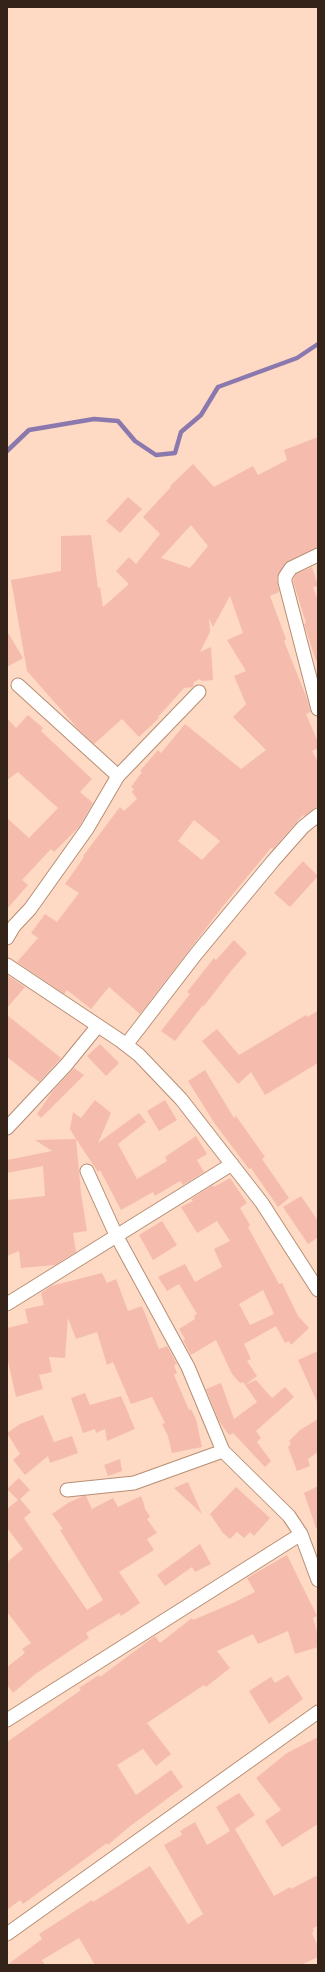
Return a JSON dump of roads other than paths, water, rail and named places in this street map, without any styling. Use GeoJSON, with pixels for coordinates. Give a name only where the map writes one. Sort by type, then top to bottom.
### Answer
{"type":"FeatureCollection","features":[{"type":"Feature","properties":{"kind":"street"},"geometry":{"type":"LineString","coordinates":[[318,555],[291,568],[285,577],[285,582],[318,709]]}},
{"type":"Feature","properties":{"kind":"street"},"geometry":{"type":"LineString","coordinates":[[18,685],[118,776]]}},
{"type":"Feature","properties":{"kind":"street"},"geometry":{"type":"LineString","coordinates":[[7,938],[10,924],[30,909],[87,829],[118,776],[199,692]]}},
{"type":"Feature","properties":{"kind":"street"},"geometry":{"type":"LineString","coordinates":[[126,1045],[196,954],[273,861],[303,827],[318,815]]}},
{"type":"Feature","properties":{"kind":"street"},"geometry":{"type":"LineString","coordinates":[[7,965],[139,1055],[181,1099],[262,1203],[318,1290]]}},
{"type":"Feature","properties":{"kind":"street"},"geometry":{"type":"LineString","coordinates":[[7,1128],[66,1065],[97,1027]]}},
{"type":"Feature","properties":{"kind":"street"},"geometry":{"type":"LineString","coordinates":[[7,1304],[232,1164]]}},
{"type":"Feature","properties":{"kind":"street"},"geometry":{"type":"LineString","coordinates":[[87,1171],[116,1235],[188,1367],[223,1451],[289,1516],[300,1534],[318,1580]]}},
{"type":"Feature","properties":{"kind":"street"},"geometry":{"type":"LineString","coordinates":[[66,1490],[134,1483],[223,1451]]}},
{"type":"Feature","properties":{"kind":"street"},"geometry":{"type":"LineString","coordinates":[[9,1715],[300,1534]]}},
{"type":"Feature","properties":{"kind":"street"},"geometry":{"type":"LineString","coordinates":[[7,1934],[318,1712]]}},
{"type":"Feature","properties":{"kind":"waterway"},"geometry":{"type":"LineString","coordinates":[[7,451],[29,430],[94,419],[118,421],[135,441],[156,455],[175,453],[181,432],[201,415],[218,387],[297,358],[318,344]]}}]}
